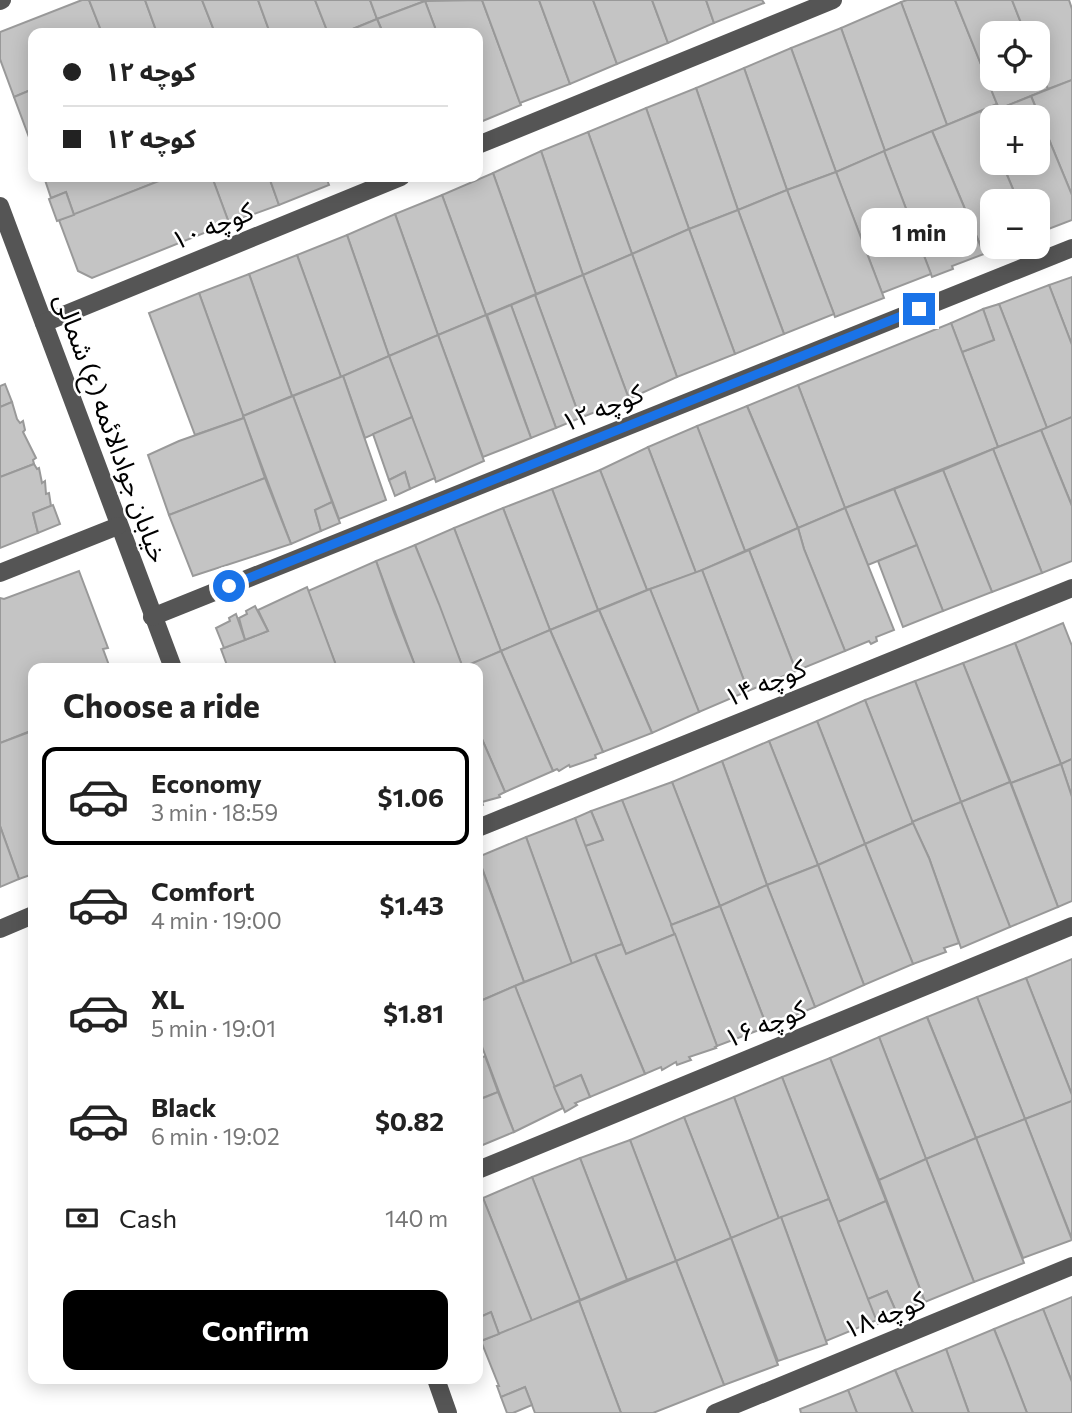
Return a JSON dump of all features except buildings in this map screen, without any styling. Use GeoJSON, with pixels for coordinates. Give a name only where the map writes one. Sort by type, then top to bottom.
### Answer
{"type":"FeatureCollection","features":[{"type":"Feature","properties":{"kind":"street"},"geometry":{"type":"LineString","coordinates":[[483,143],[833,0]]}},
{"type":"Feature","properties":{"kind":"street","name":"کوچه ۱۰"},"geometry":{"type":"LineString","coordinates":[[44,323],[389,182]]}},
{"type":"Feature","properties":{"kind":"street","name":"خیابان جوادالائمه (ع) شمالی"},"geometry":{"type":"LineString","coordinates":[[0,206],[4,229],[44,323],[171,663]]}},
{"type":"Feature","properties":{"kind":"street","name":"کوچه ۱۲"},"geometry":{"type":"LineString","coordinates":[[152,617],[1072,248]]}},
{"type":"Feature","properties":{"kind":"street"},"geometry":{"type":"LineString","coordinates":[[0,573],[118,526]]}},
{"type":"Feature","properties":{"kind":"street","name":"کوچه ۱۴"},"geometry":{"type":"LineString","coordinates":[[483,826],[1072,588]]}},
{"type":"Feature","properties":{"kind":"street"},"geometry":{"type":"LineString","coordinates":[[0,929],[28,917]]}},
{"type":"Feature","properties":{"kind":"street","name":"کوچه ۱۶"},"geometry":{"type":"LineString","coordinates":[[483,1168],[1072,926]]}},
{"type":"Feature","properties":{"kind":"street","name":"کوچه ۱۸"},"geometry":{"type":"LineString","coordinates":[[715,1413],[1072,1266]]}},
{"type":"Feature","properties":{"kind":"street"},"geometry":{"type":"LineString","coordinates":[[438,1384],[448,1413]]}},
{"type":"Feature","properties":{"kind":"route"},"geometry":{"type":"LineString","coordinates":[[229,586],[919,309]]}}]}
